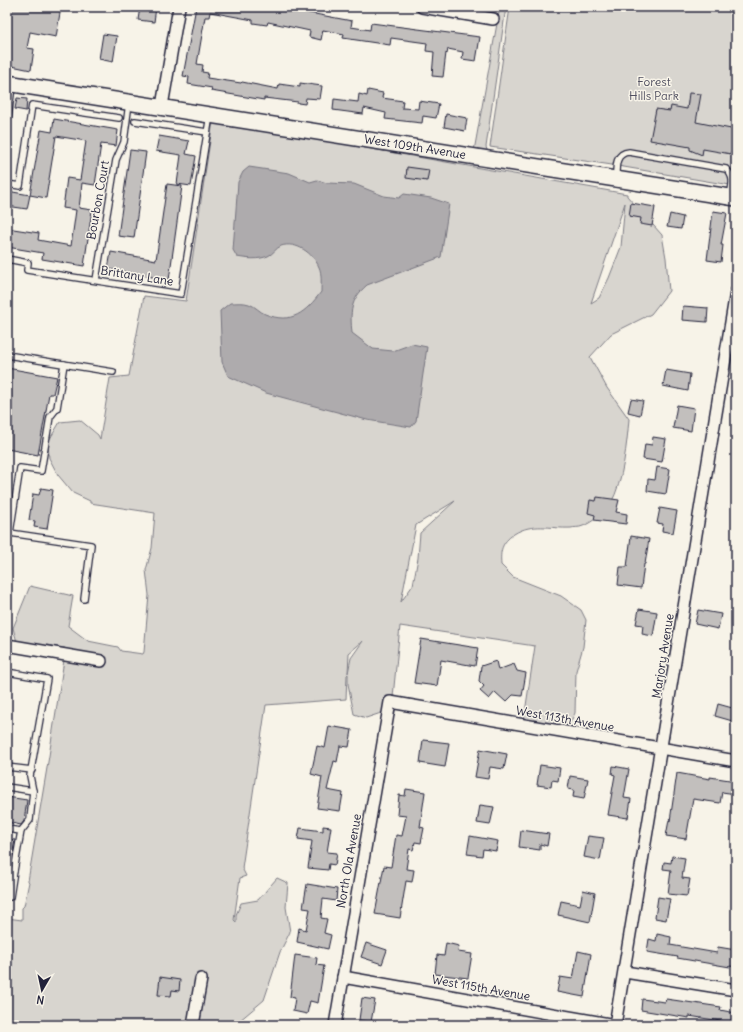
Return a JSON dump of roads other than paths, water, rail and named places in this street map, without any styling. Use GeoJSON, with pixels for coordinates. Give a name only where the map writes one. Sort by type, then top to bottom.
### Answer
{"type":"FeatureCollection","features":[{"type":"Feature","properties":{"kind":"street"},"geometry":{"type":"LineString","coordinates":[[162,106],[179,7]]}},
{"type":"Feature","properties":{"kind":"street"},"geometry":{"type":"LineString","coordinates":[[422,7],[493,19]]}},
{"type":"Feature","properties":{"kind":"street","name":"West 109th Avenue"},"geometry":{"type":"LineString","coordinates":[[10,83],[733,197]]}},
{"type":"Feature","properties":{"kind":"street","name":"Marjory Avenue"},"geometry":{"type":"LineString","coordinates":[[615,1025],[625,972],[736,292]]}},
{"type":"Feature","properties":{"kind":"street"},"geometry":{"type":"LineString","coordinates":[[7,645],[101,661]]}},
{"type":"Feature","properties":{"kind":"street","name":"West 113th Avenue"},"geometry":{"type":"LineString","coordinates":[[390,702],[736,761]]}},
{"type":"Feature","properties":{"kind":"street","name":"North Ola Avenue"},"geometry":{"type":"LineString","coordinates":[[335,1025],[390,702]]}},
{"type":"Feature","properties":{"kind":"street"},"geometry":{"type":"LineString","coordinates":[[625,972],[736,990]]}},
{"type":"Feature","properties":{"kind":"street","name":"West 115th Avenue"},"geometry":{"type":"LineString","coordinates":[[343,977],[615,1025]]}},
{"type":"Feature","properties":{"kind":"street"},"geometry":{"type":"LineString","coordinates":[[193,1025],[201,979]]}},
{"type":"Feature","properties":{"kind":"lane"},"geometry":{"type":"LineString","coordinates":[[7,128],[10,83]]}},
{"type":"Feature","properties":{"kind":"lane","name":"Bourbon Court"},"geometry":{"type":"LineString","coordinates":[[96,280],[116,160],[126,134],[130,101]]}},
{"type":"Feature","properties":{"kind":"lane"},"geometry":{"type":"LineString","coordinates":[[7,184],[20,186],[32,105],[119,118]]}},
{"type":"Feature","properties":{"kind":"lane","name":"Brittany Lane"},"geometry":{"type":"LineString","coordinates":[[7,259],[28,263],[27,270],[181,294],[210,114]]}},
{"type":"Feature","properties":{"kind":"lane"},"geometry":{"type":"LineString","coordinates":[[135,120],[208,132]]}},
{"type":"Feature","properties":{"kind":"lane"},"geometry":{"type":"LineString","coordinates":[[616,179],[617,161],[622,154],[629,152],[726,169],[733,178],[733,197]]}},
{"type":"Feature","properties":{"kind":"lane"},"geometry":{"type":"LineString","coordinates":[[7,355],[113,372]]}},
{"type":"Feature","properties":{"kind":"lane"},"geometry":{"type":"LineString","coordinates":[[64,364],[57,408],[50,417],[40,471],[20,468],[9,533],[91,545],[84,599]]}},
{"type":"Feature","properties":{"kind":"lane"},"geometry":{"type":"LineString","coordinates":[[7,672],[47,679],[30,776],[33,791],[30,820],[21,831],[10,897],[7,897]]}},
{"type":"Feature","properties":{"kind":"lane"},"geometry":{"type":"LineString","coordinates":[[7,767],[32,770]]}},
{"type":"Feature","properties":{"kind":"lane"},"geometry":{"type":"LineString","coordinates":[[7,787],[33,791]]}},
{"type":"Feature","properties":{"kind":"lane"},"geometry":{"type":"LineString","coordinates":[[7,829],[21,831]]}},
{"type":"Feature","properties":{"kind":"lane"},"geometry":{"type":"LineString","coordinates":[[7,870],[14,872]]}},
{"type":"Feature","properties":{"kind":"park label","name":"Forest Hills Park"},"geometry":{"type":"Point","coordinates":[654,89]}}]}
